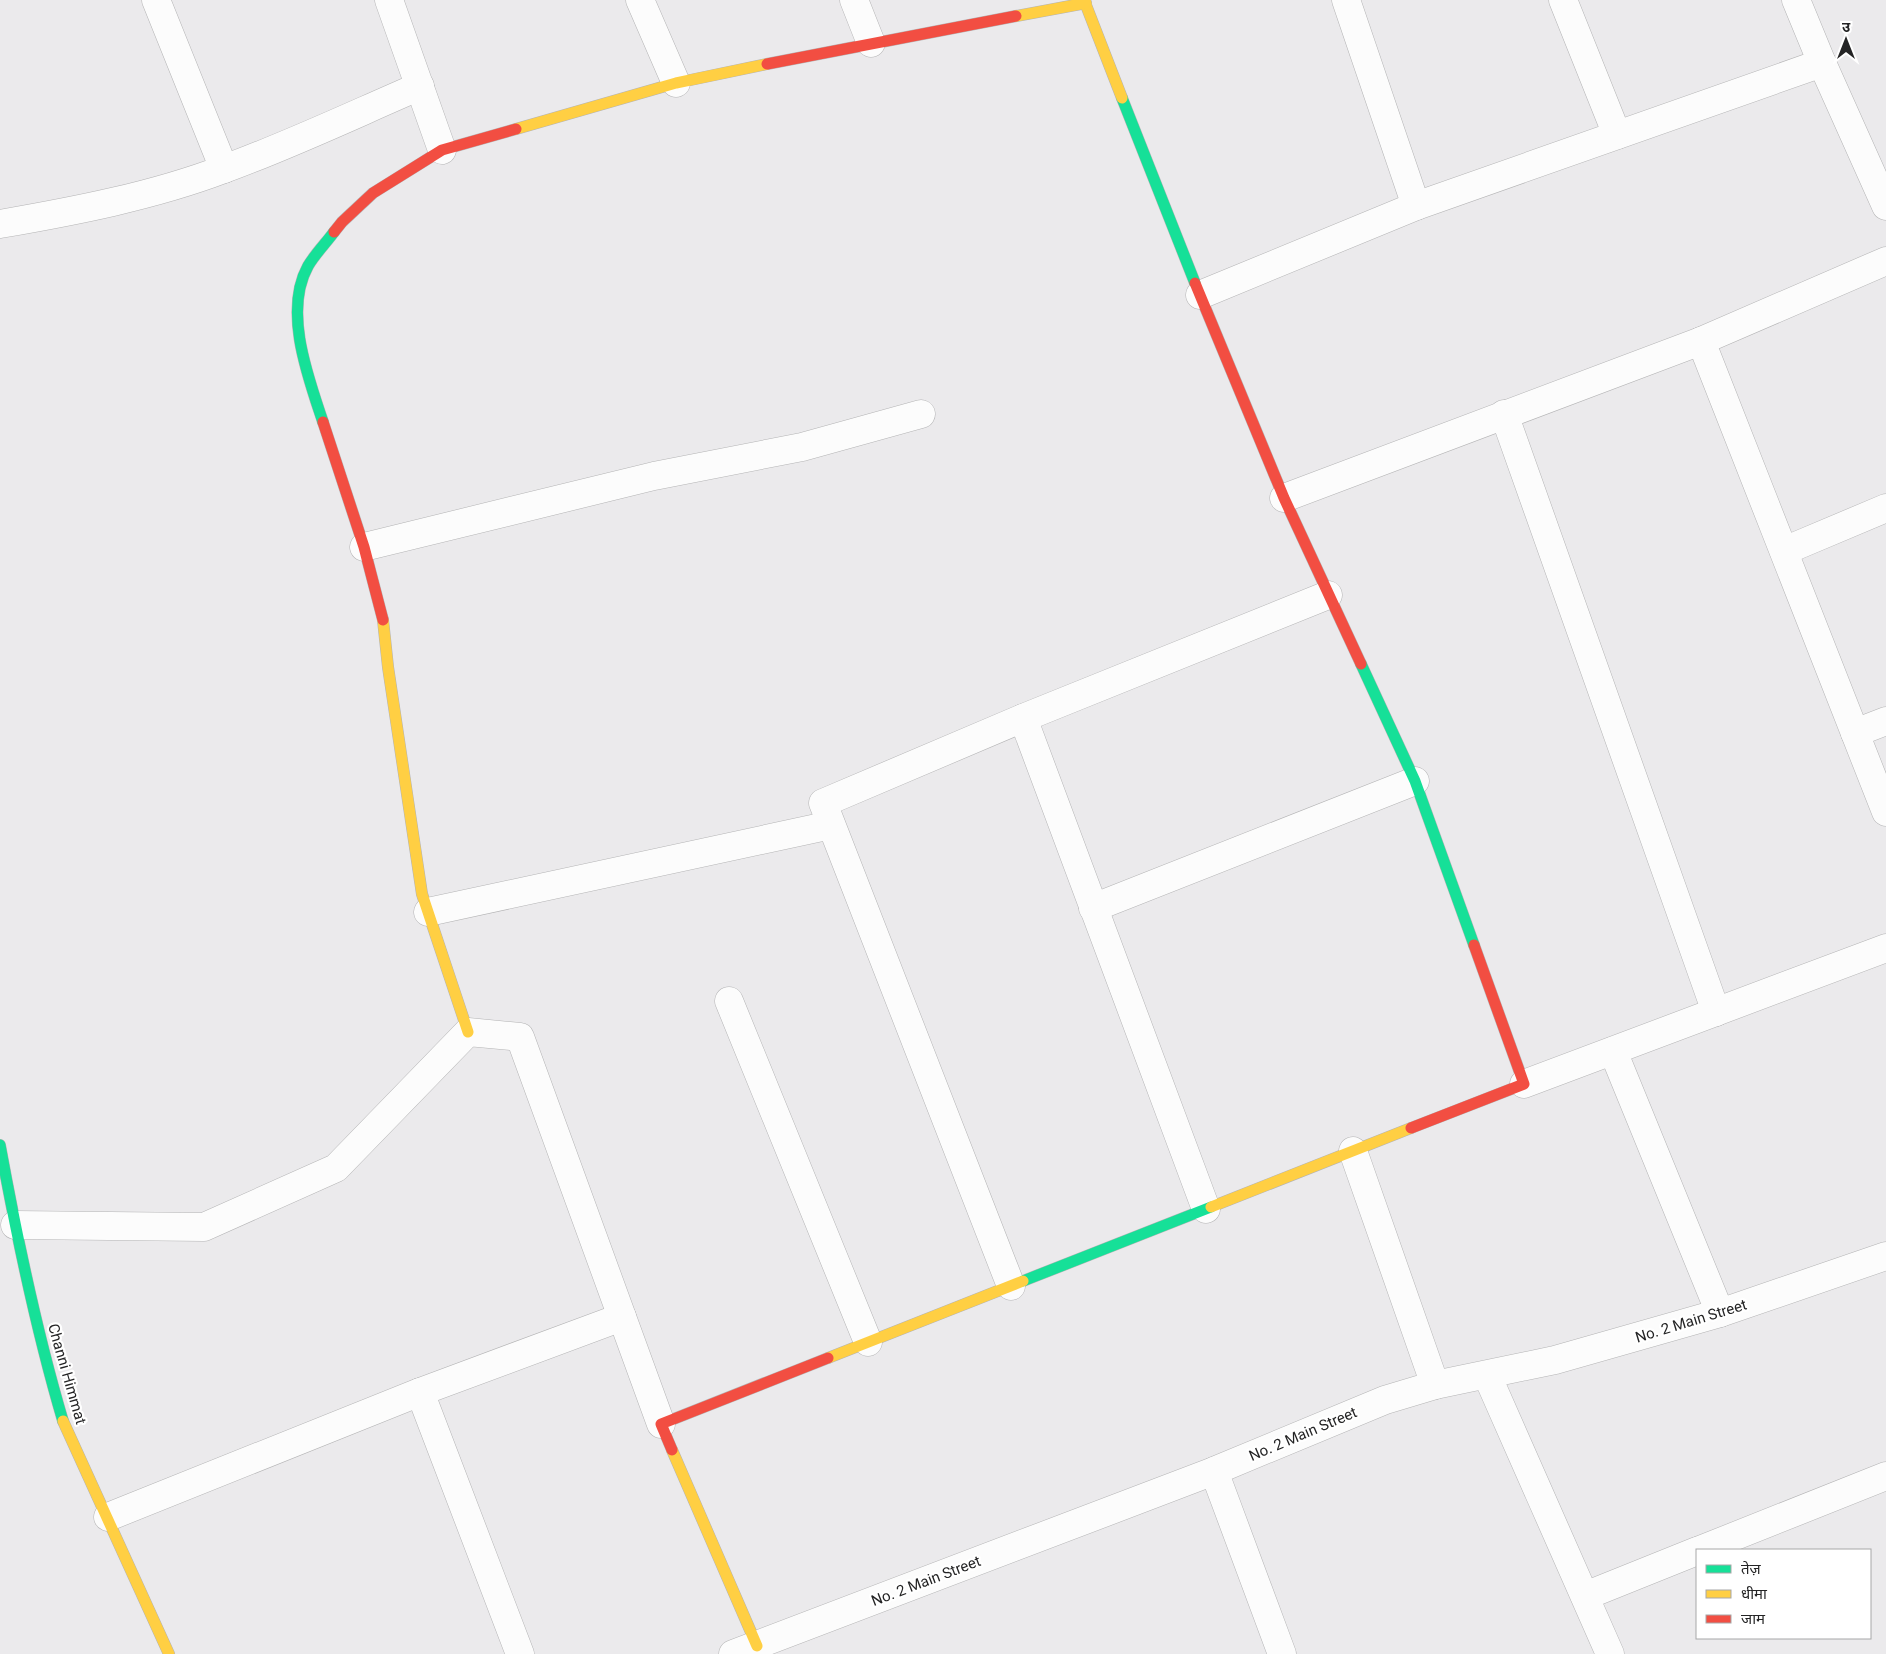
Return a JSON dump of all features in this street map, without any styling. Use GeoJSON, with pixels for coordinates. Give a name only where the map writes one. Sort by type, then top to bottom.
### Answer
{"type":"FeatureCollection","features":[{"type":"Feature","properties":{"kind":"street"},"geometry":{"type":"LineString","coordinates":[[156,0],[224,169]]}},
{"type":"Feature","properties":{"kind":"street"},"geometry":{"type":"LineString","coordinates":[[389,0],[442,150]]}},
{"type":"Feature","properties":{"kind":"street"},"geometry":{"type":"LineString","coordinates":[[640,0],[676,83]]}},
{"type":"Feature","properties":{"kind":"street"},"geometry":{"type":"LineString","coordinates":[[854,0],[871,43]]}},
{"type":"Feature","properties":{"kind":"street"},"geometry":{"type":"LineString","coordinates":[[1346,0],[1416,206]]}},
{"type":"Feature","properties":{"kind":"street"},"geometry":{"type":"LineString","coordinates":[[1563,0],[1617,135]]}},
{"type":"Feature","properties":{"kind":"street"},"geometry":{"type":"LineString","coordinates":[[1796,0],[1886,206]]}},
{"type":"Feature","properties":{"kind":"street"},"geometry":{"type":"LineString","coordinates":[[468,1032],[420,884],[388,668],[382,612],[364,547],[309,380],[298,325],[297,296],[308,266],[342,222],[373,193],[442,150],[676,83],[1085,2],[1200,295],[1284,498],[1415,782],[1524,1084]]}},
{"type":"Feature","properties":{"kind":"street"},"geometry":{"type":"LineString","coordinates":[[1200,295],[1416,206],[1822,63]]}},
{"type":"Feature","properties":{"kind":"street"},"geometry":{"type":"LineString","coordinates":[[0,224],[114,201],[174,186],[224,169],[420,86]]}},
{"type":"Feature","properties":{"kind":"street"},"geometry":{"type":"LineString","coordinates":[[1284,498],[1701,341],[1886,261]]}},
{"type":"Feature","properties":{"kind":"street"},"geometry":{"type":"LineString","coordinates":[[1701,341],[1886,812]]}},
{"type":"Feature","properties":{"kind":"street"},"geometry":{"type":"LineString","coordinates":[[364,547],[654,476],[802,447],[921,414]]}},
{"type":"Feature","properties":{"kind":"street"},"geometry":{"type":"LineString","coordinates":[[1504,414],[1716,1012]]}},
{"type":"Feature","properties":{"kind":"street"},"geometry":{"type":"LineString","coordinates":[[1784,551],[1886,508]]}},
{"type":"Feature","properties":{"kind":"street"},"geometry":{"type":"LineString","coordinates":[[1011,1286],[823,803],[1023,718],[1328,595]]}},
{"type":"Feature","properties":{"kind":"street"},"geometry":{"type":"LineString","coordinates":[[1023,718],[1206,1209]]}},
{"type":"Feature","properties":{"kind":"street"},"geometry":{"type":"LineString","coordinates":[[1855,732],[1886,721]]}},
{"type":"Feature","properties":{"kind":"street"},"geometry":{"type":"LineString","coordinates":[[1093,908],[1415,782]]}},
{"type":"Feature","properties":{"kind":"street"},"geometry":{"type":"LineString","coordinates":[[428,912],[832,825]]}},
{"type":"Feature","properties":{"kind":"street"},"geometry":{"type":"LineString","coordinates":[[661,1424],[1524,1084],[1886,948]]}},
{"type":"Feature","properties":{"kind":"street"},"geometry":{"type":"LineString","coordinates":[[728,1001],[868,1342]]}},
{"type":"Feature","properties":{"kind":"street"},"geometry":{"type":"LineString","coordinates":[[14,1225],[204,1227],[336,1168],[468,1032]]}},
{"type":"Feature","properties":{"kind":"street"},"geometry":{"type":"LineString","coordinates":[[468,1032],[520,1037],[745,1650]]}},
{"type":"Feature","properties":{"kind":"street"},"geometry":{"type":"LineString","coordinates":[[1613,1051],[1720,1313]]}},
{"type":"Feature","properties":{"kind":"street","name":"Channi Himmat"},"geometry":{"type":"LineString","coordinates":[[0,1145],[14,1225],[44,1357],[64,1424],[169,1654]]}},
{"type":"Feature","properties":{"kind":"street"},"geometry":{"type":"LineString","coordinates":[[1353,1151],[1435,1385]]}},
{"type":"Feature","properties":{"kind":"street","name":"No. 2 Main Street"},"geometry":{"type":"LineString","coordinates":[[745,1650],[1214,1471],[1384,1400],[1435,1385],[1555,1360],[1720,1313],[1886,1256]]}},
{"type":"Feature","properties":{"kind":"street"},"geometry":{"type":"LineString","coordinates":[[108,1517],[420,1392],[622,1317]]}},
{"type":"Feature","properties":{"kind":"street"},"geometry":{"type":"LineString","coordinates":[[1487,1375],[1610,1654]]}},
{"type":"Feature","properties":{"kind":"street"},"geometry":{"type":"LineString","coordinates":[[420,1392],[520,1654]]}},
{"type":"Feature","properties":{"kind":"street"},"geometry":{"type":"LineString","coordinates":[[1214,1471],[1282,1654]]}},
{"type":"Feature","properties":{"kind":"street"},"geometry":{"type":"LineString","coordinates":[[1703,1549],[1886,1476]]}},
{"type":"Feature","properties":{"kind":"street"},"geometry":{"type":"LineString","coordinates":[[1585,1596],[1696,1552]]}},
{"type":"Feature","properties":{"kind":"traffic: fast"},"geometry":{"type":"LineString","coordinates":[[1122,98],[1195,283]]}},
{"type":"Feature","properties":{"kind":"traffic: fast"},"geometry":{"type":"LineString","coordinates":[[323,422],[305,365],[298,323],[298,303],[301,284],[308,266],[334,232]]}},
{"type":"Feature","properties":{"kind":"traffic: fast"},"geometry":{"type":"LineString","coordinates":[[1361,664],[1415,781],[1474,945]]}},
{"type":"Feature","properties":{"kind":"traffic: fast"},"geometry":{"type":"LineString","coordinates":[[0,1145],[28,1284],[44,1353],[63,1421]]}},
{"type":"Feature","properties":{"kind":"traffic: fast"},"geometry":{"type":"LineString","coordinates":[[1023,1281],[1211,1207]]}},
{"type":"Feature","properties":{"kind":"traffic: slow"},"geometry":{"type":"LineString","coordinates":[[1084,0],[1122,98]]}},
{"type":"Feature","properties":{"kind":"traffic: slow"},"geometry":{"type":"LineString","coordinates":[[1016,16],[1086,3]]}},
{"type":"Feature","properties":{"kind":"traffic: slow"},"geometry":{"type":"LineString","coordinates":[[516,129],[676,83],[767,64]]}},
{"type":"Feature","properties":{"kind":"traffic: slow"},"geometry":{"type":"LineString","coordinates":[[383,620],[388,667],[422,894],[468,1032]]}},
{"type":"Feature","properties":{"kind":"traffic: slow"},"geometry":{"type":"LineString","coordinates":[[1211,1207],[1411,1128]]}},
{"type":"Feature","properties":{"kind":"traffic: slow"},"geometry":{"type":"LineString","coordinates":[[828,1358],[1023,1281]]}},
{"type":"Feature","properties":{"kind":"traffic: slow"},"geometry":{"type":"LineString","coordinates":[[63,1421],[169,1654]]}},
{"type":"Feature","properties":{"kind":"traffic: slow"},"geometry":{"type":"LineString","coordinates":[[672,1450],[757,1646]]}},
{"type":"Feature","properties":{"kind":"traffic: jam"},"geometry":{"type":"LineString","coordinates":[[767,64],[1016,16]]}},
{"type":"Feature","properties":{"kind":"traffic: jam"},"geometry":{"type":"LineString","coordinates":[[334,232],[373,193],[442,150],[516,129]]}},
{"type":"Feature","properties":{"kind":"traffic: jam"},"geometry":{"type":"LineString","coordinates":[[1195,283],[1284,498],[1361,664]]}},
{"type":"Feature","properties":{"kind":"traffic: jam"},"geometry":{"type":"LineString","coordinates":[[323,422],[364,547],[383,620]]}},
{"type":"Feature","properties":{"kind":"traffic: jam"},"geometry":{"type":"LineString","coordinates":[[1411,1128],[1524,1084],[1474,945]]}},
{"type":"Feature","properties":{"kind":"traffic: jam"},"geometry":{"type":"LineString","coordinates":[[672,1450],[661,1424],[828,1358]]}}]}
